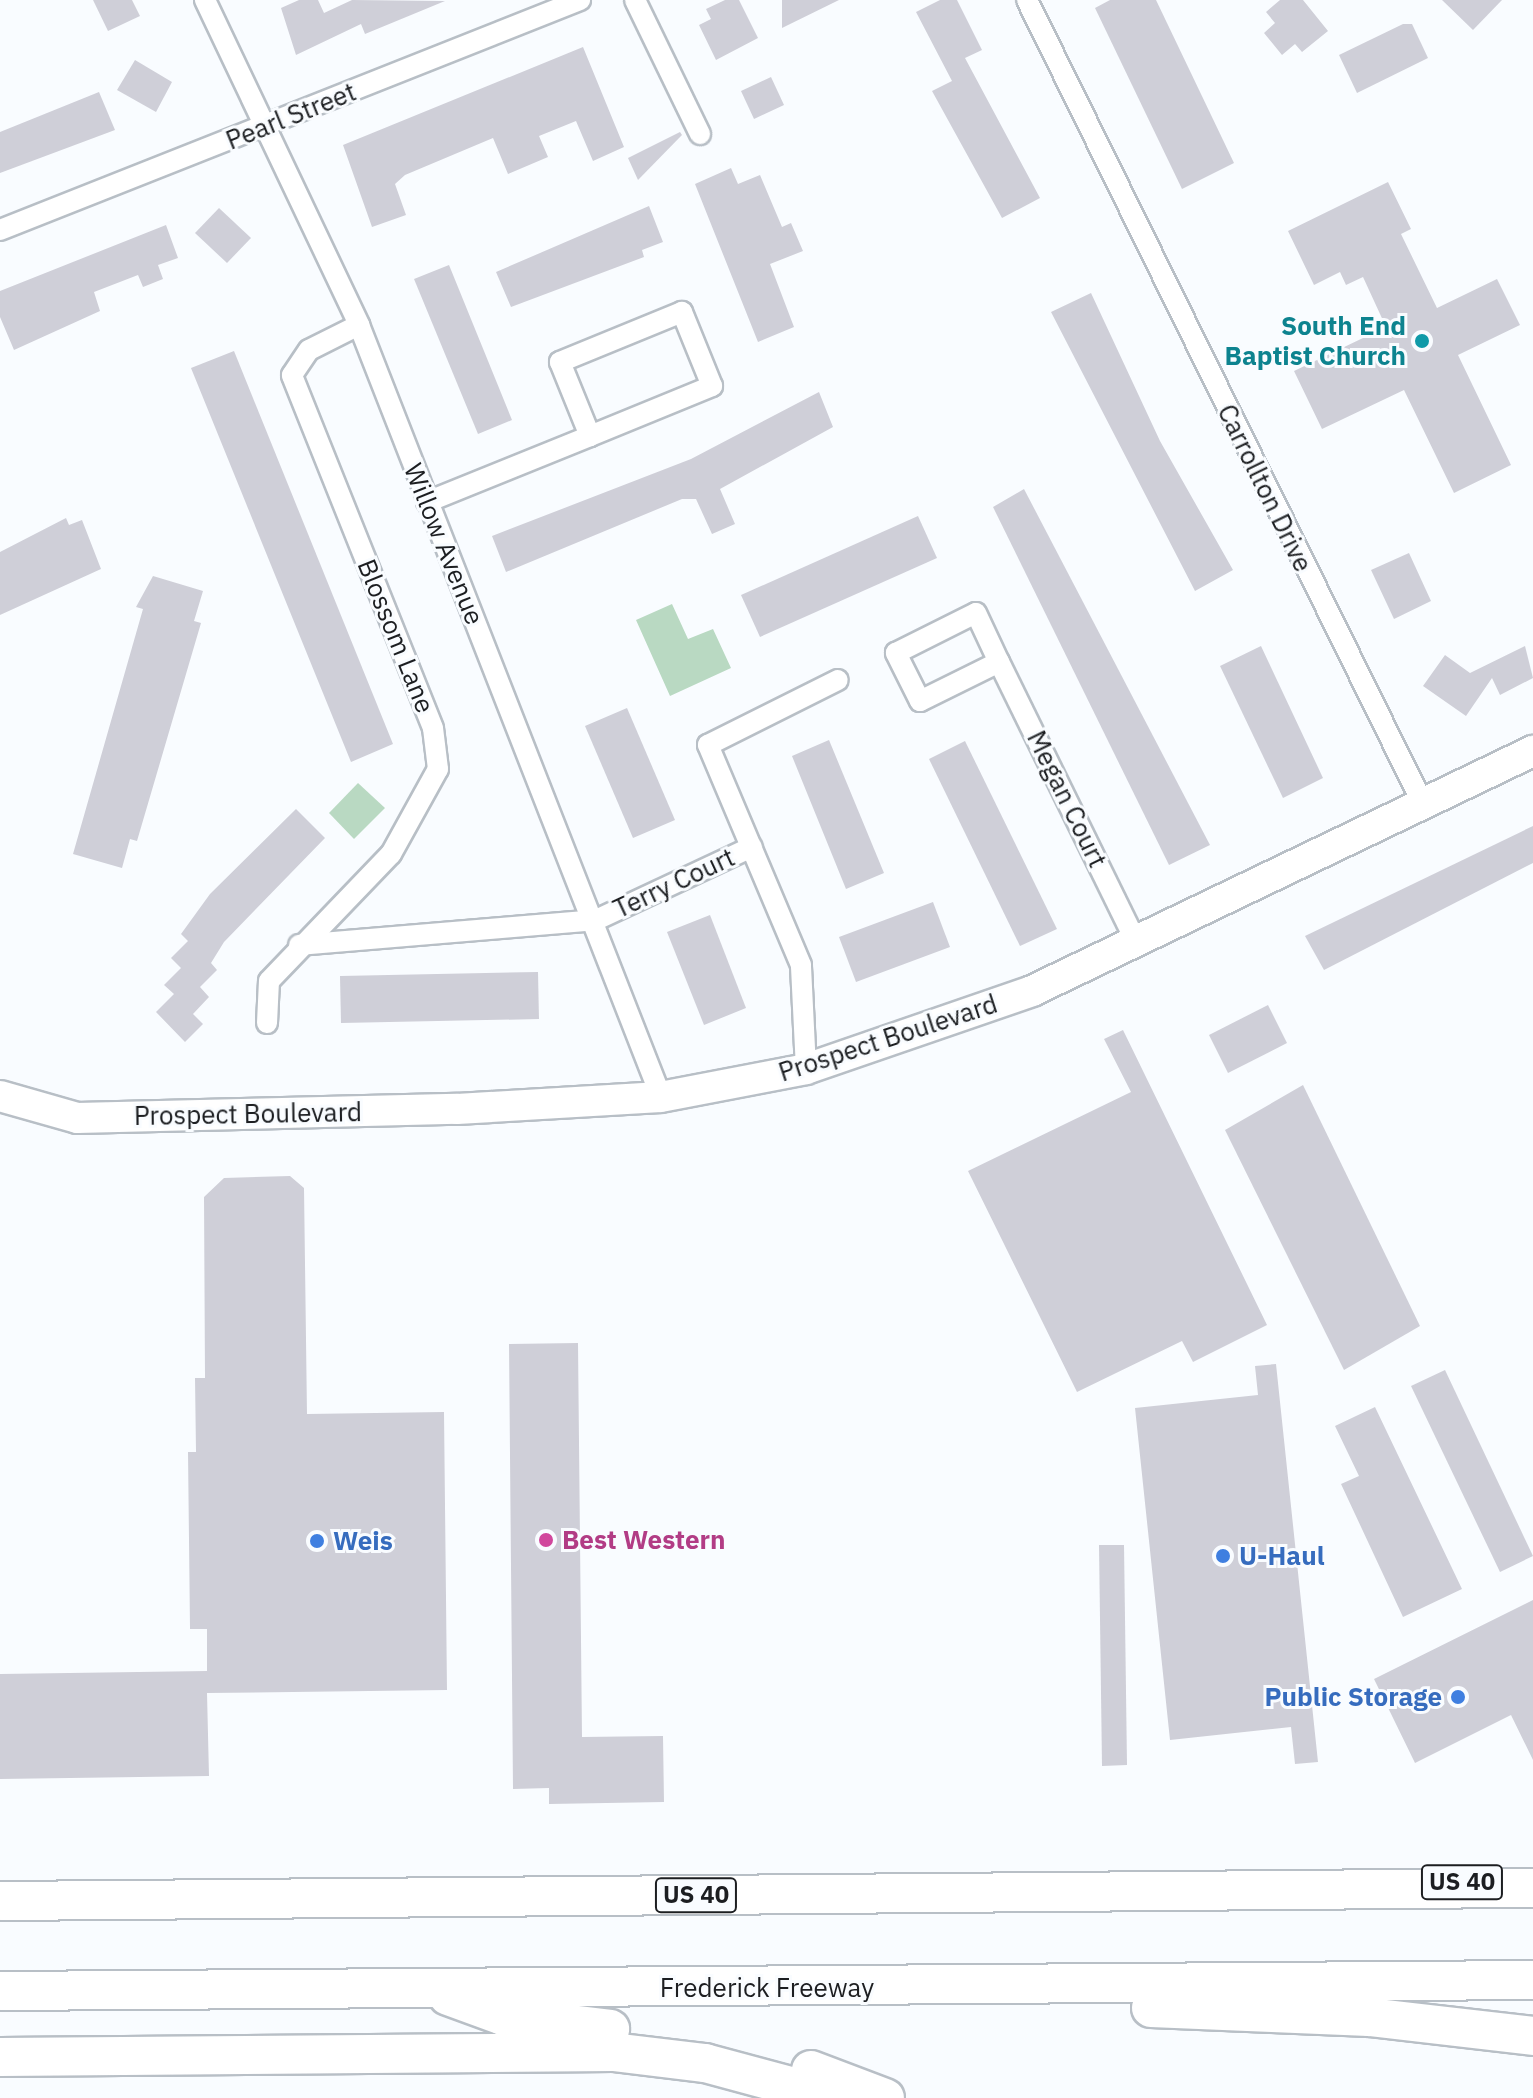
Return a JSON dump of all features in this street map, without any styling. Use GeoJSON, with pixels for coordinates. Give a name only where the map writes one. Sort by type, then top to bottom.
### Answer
{"type":"FeatureCollection","features":[{"type":"Feature","properties":{"kind":"highway","name":"US 40"},"geometry":{"type":"LineString","coordinates":[[0,1901],[1391,1889],[1533,1875]]}},
{"type":"Feature","properties":{"kind":"highway"},"geometry":{"type":"LineString","coordinates":[[1391,1889],[1533,1888]]}},
{"type":"Feature","properties":{"kind":"highway","name":"Frederick Freeway"},"geometry":{"type":"LineString","coordinates":[[0,1991],[423,1987],[709,1989],[1533,1980]]}},
{"type":"Feature","properties":{"kind":"highway"},"geometry":{"type":"LineString","coordinates":[[423,1987],[503,2016],[710,2042],[885,2098]]}},
{"type":"Feature","properties":{"kind":"highway"},"geometry":{"type":"LineString","coordinates":[[709,1989],[1369,2017],[1533,2036]]}},
{"type":"Feature","properties":{"kind":"highway"},"geometry":{"type":"LineString","coordinates":[[0,2057],[613,2052],[705,2063],[835,2098]]}},
{"type":"Feature","properties":{"kind":"street","name":"Willow Avenue"},"geometry":{"type":"LineString","coordinates":[[205,0],[359,325],[596,920],[661,1097]]}},
{"type":"Feature","properties":{"kind":"street","name":"Pearl Street"},"geometry":{"type":"LineString","coordinates":[[0,230],[580,0]]}},
{"type":"Feature","properties":{"kind":"street"},"geometry":{"type":"LineString","coordinates":[[635,0],[700,134]]}},
{"type":"Feature","properties":{"kind":"street","name":"Carrollton Drive"},"geometry":{"type":"LineString","coordinates":[[1027,0],[1422,802]]}},
{"type":"Feature","properties":{"kind":"street"},"geometry":{"type":"LineString","coordinates":[[427,502],[590,436],[712,386],[682,312],[560,362],[590,436]]}},
{"type":"Feature","properties":{"kind":"street","name":"Blossom Lane"},"geometry":{"type":"LineString","coordinates":[[267,1023],[269,981],[299,945],[391,854],[438,769],[433,728],[292,375],[309,350],[359,325]]}},
{"type":"Feature","properties":{"kind":"street","name":"Megan Court"},"geometry":{"type":"LineString","coordinates":[[999,662],[920,701],[896,653],[976,613],[1134,937]]}},
{"type":"Feature","properties":{"kind":"street","name":"Terry Court"},"geometry":{"type":"LineString","coordinates":[[806,1069],[801,965],[708,745],[838,680]]}},
{"type":"Feature","properties":{"kind":"street","name":"Prospect Boulevard"},"geometry":{"type":"LineString","coordinates":[[0,1096],[77,1118],[661,1097],[806,1069],[1032,991],[1134,937],[1533,751]]}},
{"type":"Feature","properties":{"kind":"street","name":"Terry Court"},"geometry":{"type":"LineString","coordinates":[[596,920],[752,847]]}},
{"type":"Feature","properties":{"kind":"street"},"geometry":{"type":"LineString","coordinates":[[299,945],[596,920]]}},
{"type":"Feature","properties":{"kind":"green space"},"geometry":{"type":"Polygon","coordinates":[[[672,604],[688,639],[713,629],[731,668],[670,696],[636,620],[672,604]]]}},
{"type":"Feature","properties":{"kind":"green space"},"geometry":{"type":"Polygon","coordinates":[[[358,783],[385,808],[354,839],[329,813],[358,783]]]}},
{"type":"Feature","properties":{"kind":"building"},"geometry":{"type":"Polygon","coordinates":[[[93,0],[132,0],[140,16],[108,31],[93,0]]]}},
{"type":"Feature","properties":{"kind":"building"},"geometry":{"type":"Polygon","coordinates":[[[299,0],[318,0],[324,13],[352,0],[445,1],[365,34],[361,24],[296,55],[281,8],[299,0]]]}},
{"type":"Feature","properties":{"kind":"building"},"geometry":{"type":"Polygon","coordinates":[[[725,0],[739,0],[758,38],[716,60],[699,25],[711,19],[706,9],[725,0]]]}},
{"type":"Feature","properties":{"kind":"building"},"geometry":{"type":"Polygon","coordinates":[[[782,0],[839,0],[782,28],[782,0]]]}},
{"type":"Feature","properties":{"kind":"building"},"geometry":{"type":"Polygon","coordinates":[[[940,0],[957,0],[982,50],[965,58],[1040,198],[1002,218],[932,91],[952,81],[916,12],[940,0]]]}},
{"type":"Feature","properties":{"kind":"building"},"geometry":{"type":"Polygon","coordinates":[[[1110,0],[1156,0],[1234,163],[1182,189],[1095,8],[1110,0]]]}},
{"type":"Feature","properties":{"kind":"building"},"geometry":{"type":"Polygon","coordinates":[[[1280,0],[1303,0],[1328,31],[1302,52],[1295,44],[1282,55],[1264,33],[1275,23],[1266,12],[1280,0]]]}},
{"type":"Feature","properties":{"kind":"building"},"geometry":{"type":"Polygon","coordinates":[[[1442,0],[1502,0],[1473,30],[1442,0]]]}},
{"type":"Feature","properties":{"kind":"building"},"geometry":{"type":"Polygon","coordinates":[[[1403,24],[1412,24],[1428,58],[1357,93],[1339,55],[1403,24]]]}},
{"type":"Feature","properties":{"kind":"building"},"geometry":{"type":"Polygon","coordinates":[[[583,47],[624,147],[593,161],[576,121],[539,136],[548,157],[508,174],[493,138],[405,175],[395,184],[406,215],[372,227],[343,145],[583,47]]]}},
{"type":"Feature","properties":{"kind":"building"},"geometry":{"type":"Polygon","coordinates":[[[135,60],[172,82],[156,112],[117,90],[135,60]]]}},
{"type":"Feature","properties":{"kind":"building"},"geometry":{"type":"Polygon","coordinates":[[[771,77],[784,105],[754,119],[741,91],[771,77]]]}},
{"type":"Feature","properties":{"kind":"building"},"geometry":{"type":"Polygon","coordinates":[[[99,92],[115,130],[0,173],[0,132],[99,92]]]}},
{"type":"Feature","properties":{"kind":"building"},"geometry":{"type":"Polygon","coordinates":[[[680,132],[682,135],[638,180],[628,158],[680,132]]]}},
{"type":"Feature","properties":{"kind":"building"},"geometry":{"type":"Polygon","coordinates":[[[731,168],[738,184],[760,175],[782,227],[791,223],[803,251],[770,264],[794,327],[758,342],[695,184],[731,168]]]}},
{"type":"Feature","properties":{"kind":"building","name":"South End Baptist Church"},"geometry":{"type":"Polygon","coordinates":[[[1388,182],[1411,229],[1401,234],[1437,308],[1497,279],[1520,325],[1458,355],[1511,465],[1454,493],[1404,390],[1322,429],[1294,371],[1386,327],[1363,277],[1346,285],[1340,272],[1314,285],[1288,231],[1388,182]]]}},
{"type":"Feature","properties":{"kind":"building"},"geometry":{"type":"Polygon","coordinates":[[[649,206],[663,242],[642,250],[644,257],[511,307],[496,272],[649,206]]]}},
{"type":"Feature","properties":{"kind":"building"},"geometry":{"type":"Polygon","coordinates":[[[219,208],[251,238],[227,263],[195,233],[219,208]]]}},
{"type":"Feature","properties":{"kind":"building"},"geometry":{"type":"Polygon","coordinates":[[[166,225],[178,258],[158,265],[163,279],[143,287],[138,275],[94,292],[100,311],[14,350],[0,317],[0,291],[166,225]]]}},
{"type":"Feature","properties":{"kind":"building"},"geometry":{"type":"Polygon","coordinates":[[[449,265],[512,420],[478,434],[414,279],[449,265]]]}},
{"type":"Feature","properties":{"kind":"building"},"geometry":{"type":"Polygon","coordinates":[[[1091,293],[1160,441],[1233,570],[1195,591],[1051,312],[1091,293]]]}},
{"type":"Feature","properties":{"kind":"building"},"geometry":{"type":"Polygon","coordinates":[[[234,351],[393,744],[351,762],[191,368],[234,351]]]}},
{"type":"Feature","properties":{"kind":"building"},"geometry":{"type":"Polygon","coordinates":[[[819,392],[833,427],[720,489],[735,524],[712,534],[696,499],[682,499],[506,572],[492,536],[691,459],[819,392]]]}},
{"type":"Feature","properties":{"kind":"building"},"geometry":{"type":"Polygon","coordinates":[[[1024,489],[1210,845],[1169,865],[993,507],[1024,489]]]}},
{"type":"Feature","properties":{"kind":"building"},"geometry":{"type":"Polygon","coordinates":[[[918,516],[937,558],[760,637],[741,595],[918,516]]]}},
{"type":"Feature","properties":{"kind":"building"},"geometry":{"type":"Polygon","coordinates":[[[66,518],[69,525],[82,520],[101,569],[0,615],[0,552],[66,518]]]}},
{"type":"Feature","properties":{"kind":"building"},"geometry":{"type":"Polygon","coordinates":[[[1409,553],[1431,601],[1394,619],[1371,570],[1409,553]]]}},
{"type":"Feature","properties":{"kind":"building"},"geometry":{"type":"Polygon","coordinates":[[[153,576],[203,591],[194,621],[201,623],[137,841],[130,839],[122,868],[73,854],[143,609],[136,607],[153,576]]]}},
{"type":"Feature","properties":{"kind":"building"},"geometry":{"type":"Polygon","coordinates":[[[1261,646],[1323,778],[1283,798],[1220,666],[1261,646]]]}},
{"type":"Feature","properties":{"kind":"building"},"geometry":{"type":"Polygon","coordinates":[[[1525,646],[1533,678],[1500,695],[1492,678],[1466,716],[1423,686],[1445,655],[1470,673],[1525,646]]]}},
{"type":"Feature","properties":{"kind":"building"},"geometry":{"type":"Polygon","coordinates":[[[627,708],[675,820],[633,838],[585,726],[627,708]]]}},
{"type":"Feature","properties":{"kind":"building"},"geometry":{"type":"Polygon","coordinates":[[[829,740],[884,873],[846,889],[792,756],[829,740]]]}},
{"type":"Feature","properties":{"kind":"building"},"geometry":{"type":"Polygon","coordinates":[[[965,741],[1057,929],[1020,946],[929,759],[965,741]]]}},
{"type":"Feature","properties":{"kind":"building"},"geometry":{"type":"Polygon","coordinates":[[[296,809],[325,838],[224,942],[211,963],[217,970],[200,987],[209,997],[193,1014],[203,1024],[185,1042],[156,1012],[174,994],[164,985],[181,968],[171,958],[188,941],[181,934],[210,894],[296,809]]]}},
{"type":"Feature","properties":{"kind":"building"},"geometry":{"type":"Polygon","coordinates":[[[1533,826],[1533,863],[1324,970],[1305,936],[1533,826]]]}},
{"type":"Feature","properties":{"kind":"building"},"geometry":{"type":"Polygon","coordinates":[[[933,902],[950,947],[856,982],[839,937],[933,902]]]}},
{"type":"Feature","properties":{"kind":"building"},"geometry":{"type":"Polygon","coordinates":[[[710,915],[746,1008],[704,1025],[667,932],[710,915]]]}},
{"type":"Feature","properties":{"kind":"building"},"geometry":{"type":"Polygon","coordinates":[[[538,972],[539,1019],[341,1023],[340,976],[538,972]]]}},
{"type":"Feature","properties":{"kind":"building"},"geometry":{"type":"Polygon","coordinates":[[[1268,1005],[1287,1043],[1228,1073],[1209,1035],[1268,1005]]]}},
{"type":"Feature","properties":{"kind":"building"},"geometry":{"type":"Polygon","coordinates":[[[1123,1030],[1267,1325],[1193,1362],[1182,1341],[1077,1392],[968,1171],[1131,1092],[1104,1039],[1123,1030]]]}},
{"type":"Feature","properties":{"kind":"building"},"geometry":{"type":"Polygon","coordinates":[[[1303,1085],[1420,1326],[1344,1370],[1225,1130],[1303,1085]]]}},
{"type":"Feature","properties":{"kind":"building","name":"Weis"},"geometry":{"type":"Polygon","coordinates":[[[290,1176],[304,1188],[307,1414],[444,1412],[447,1690],[207,1693],[209,1776],[0,1779],[0,1674],[207,1671],[207,1629],[190,1629],[188,1452],[196,1452],[195,1378],[205,1378],[204,1197],[224,1178],[290,1176]]]}},
{"type":"Feature","properties":{"kind":"building","name":"Best Western"},"geometry":{"type":"Polygon","coordinates":[[[578,1343],[582,1737],[663,1736],[664,1802],[549,1804],[549,1788],[513,1789],[509,1344],[578,1343]]]}},
{"type":"Feature","properties":{"kind":"building","name":"U-Haul"},"geometry":{"type":"Polygon","coordinates":[[[1276,1364],[1318,1762],[1295,1764],[1291,1727],[1170,1740],[1135,1408],[1258,1395],[1255,1366],[1276,1364]]]}},
{"type":"Feature","properties":{"kind":"building"},"geometry":{"type":"Polygon","coordinates":[[[1445,1370],[1533,1556],[1500,1572],[1411,1386],[1445,1370]]]}},
{"type":"Feature","properties":{"kind":"building","name":"Public Storage"},"geometry":{"type":"Polygon","coordinates":[[[1375,1407],[1462,1589],[1403,1617],[1341,1484],[1359,1476],[1335,1426],[1375,1407]]]}},
{"type":"Feature","properties":{"kind":"building"},"geometry":{"type":"Polygon","coordinates":[[[1099,1545],[1124,1545],[1127,1765],[1102,1766],[1099,1545]]]}},
{"type":"Feature","properties":{"kind":"building","name":"Public Storage"},"geometry":{"type":"Polygon","coordinates":[[[1533,1600],[1533,1760],[1511,1715],[1415,1763],[1374,1679],[1533,1600]]]}},
{"type":"Feature","properties":{"kind":"place","name":"South End Baptist Church"},"geometry":{"type":"Point","coordinates":[1422,341]}},
{"type":"Feature","properties":{"kind":"place","name":"Best Western"},"geometry":{"type":"Point","coordinates":[546,1540]}},
{"type":"Feature","properties":{"kind":"place","name":"Weis"},"geometry":{"type":"Point","coordinates":[317,1541]}},
{"type":"Feature","properties":{"kind":"place","name":"U-Haul"},"geometry":{"type":"Point","coordinates":[1223,1556]}},
{"type":"Feature","properties":{"kind":"place","name":"Public Storage"},"geometry":{"type":"Point","coordinates":[1458,1697]}}]}
